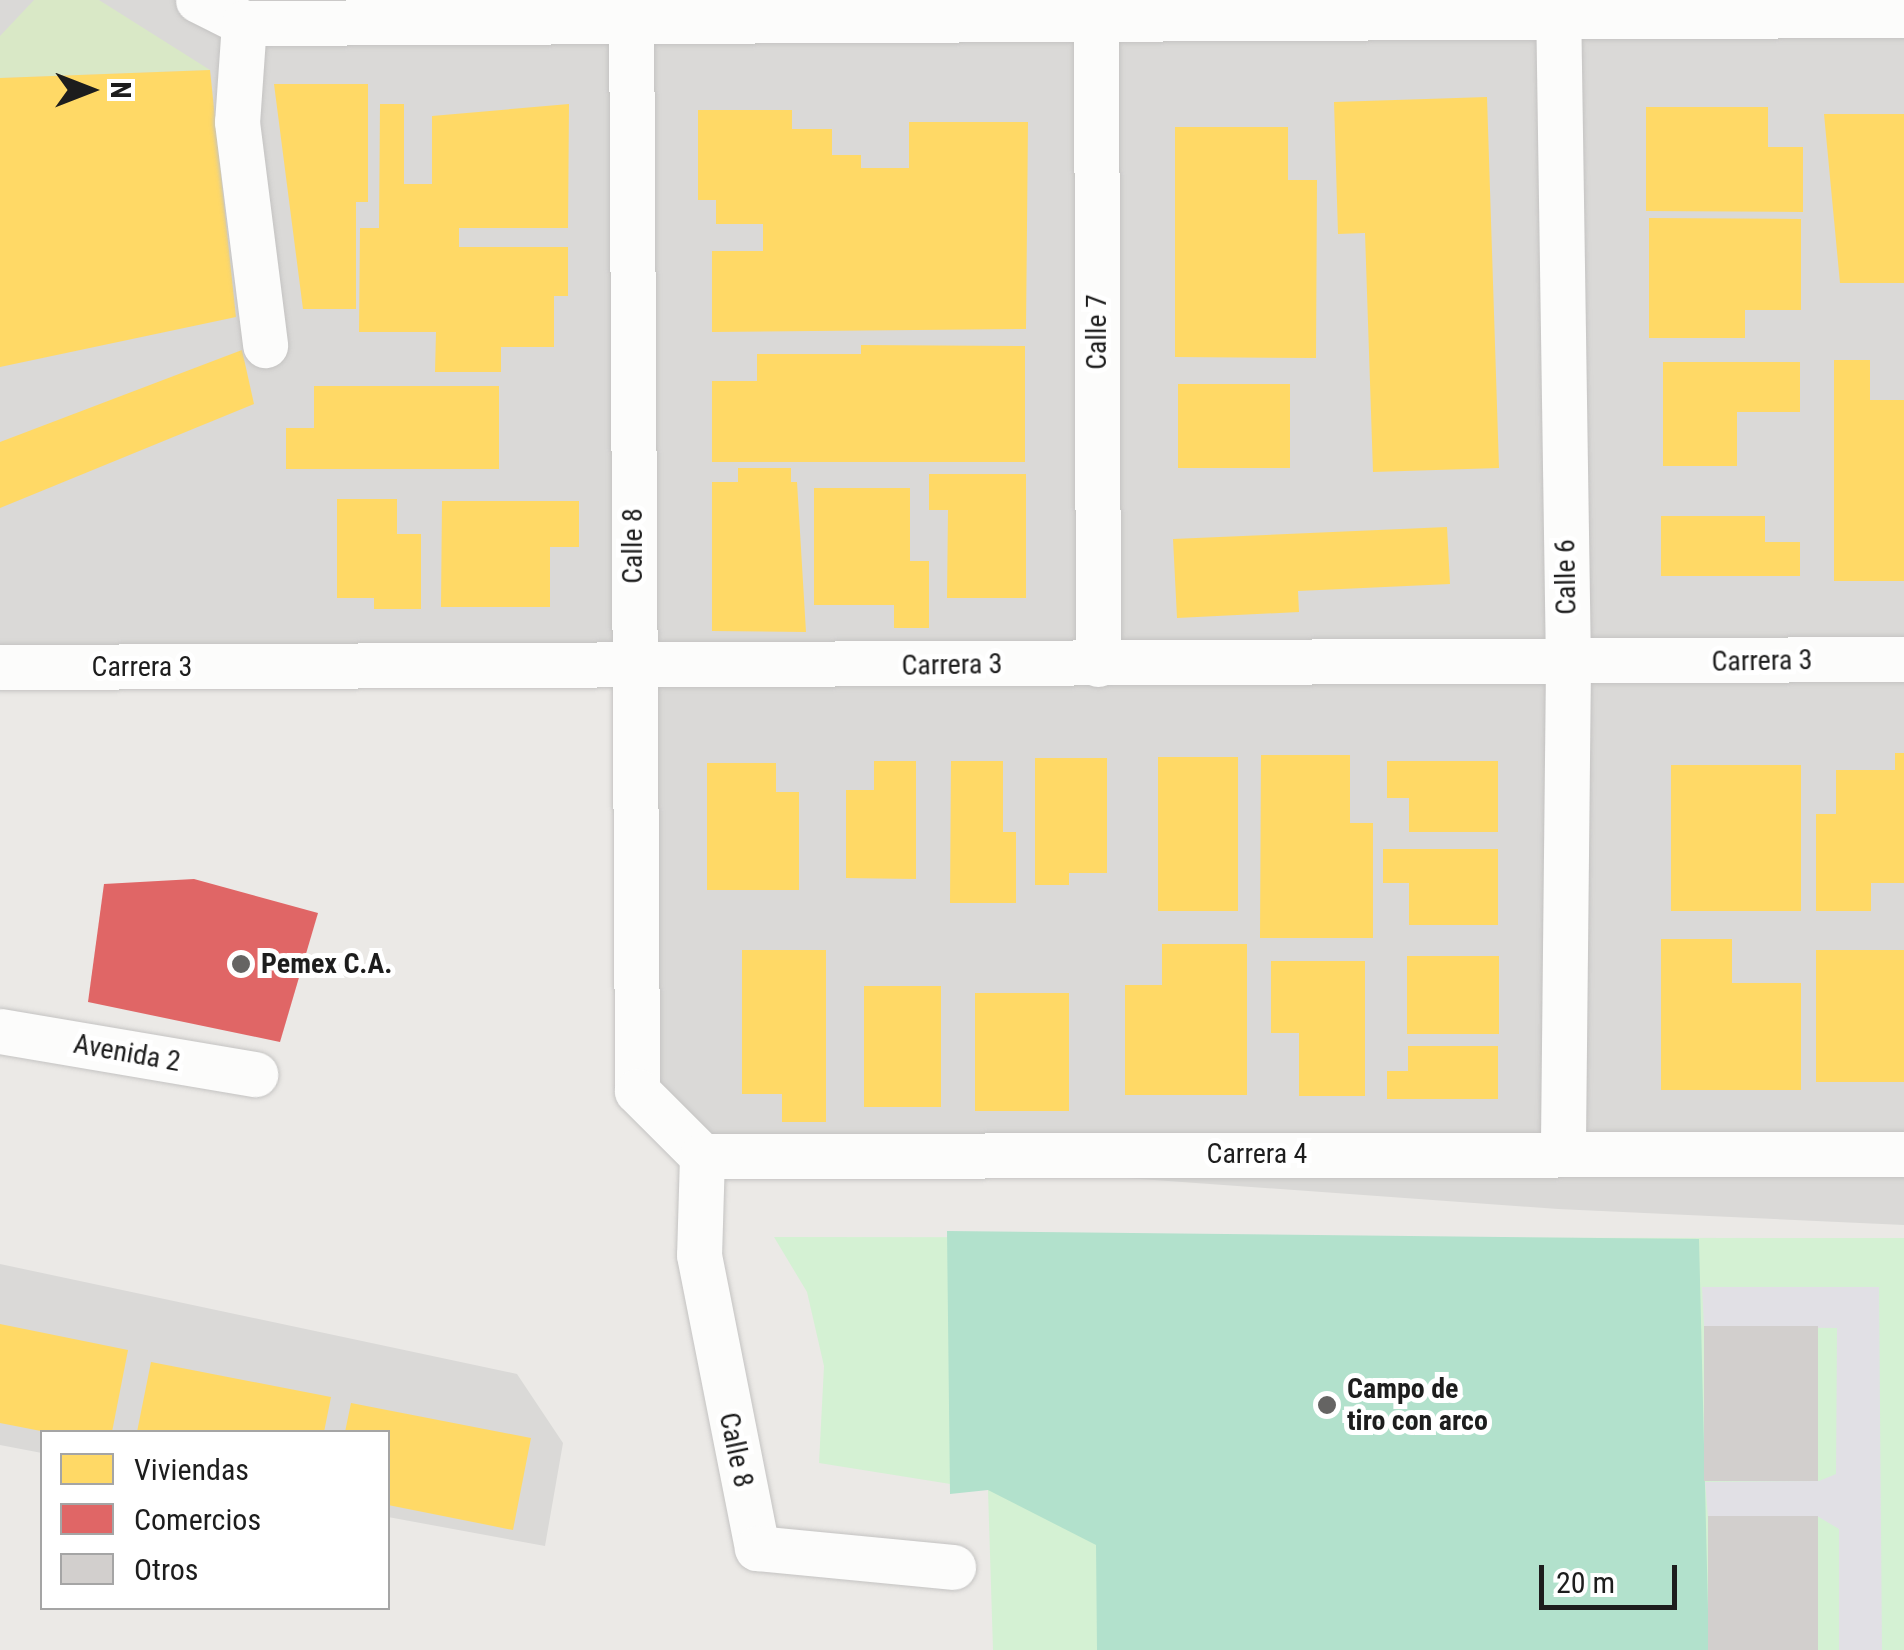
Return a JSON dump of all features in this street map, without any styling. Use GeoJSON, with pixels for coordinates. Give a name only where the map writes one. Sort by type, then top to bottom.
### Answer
{"type":"FeatureCollection","features":[{"type":"Feature","properties":{"kind":"street"},"geometry":{"type":"LineString","coordinates":[[198,0],[244,24],[631,9],[1904,15]]}},
{"type":"Feature","properties":{"kind":"street","name":"Calle 8"},"geometry":{"type":"LineString","coordinates":[[631,9],[637,1092],[702,1156],[699,1255],[756,1548],[954,1567]]}},
{"type":"Feature","properties":{"kind":"street","name":"Calle 7"},"geometry":{"type":"LineString","coordinates":[[1096,11],[1098,664]]}},
{"type":"Feature","properties":{"kind":"street","name":"Calle 6"},"geometry":{"type":"LineString","coordinates":[[1558,11],[1568,664],[1563,1154]]}},
{"type":"Feature","properties":{"kind":"street"},"geometry":{"type":"LineString","coordinates":[[244,24],[237,122],[265,345]]}},
{"type":"Feature","properties":{"kind":"street","name":"Carrera 3"},"geometry":{"type":"LineString","coordinates":[[0,667],[634,668],[1904,659]]}},
{"type":"Feature","properties":{"kind":"street","name":"Avenida 2"},"geometry":{"type":"LineString","coordinates":[[0,1032],[254,1074]]}},
{"type":"Feature","properties":{"kind":"street","name":"Carrera 4"},"geometry":{"type":"LineString","coordinates":[[702,1156],[1904,1154]]}},
{"type":"Feature","properties":{"kind":"shaded area"},"geometry":{"type":"Polygon","coordinates":[[[0,0],[1904,0],[1904,1225],[1558,1209],[807,1155],[702,1156],[637,1091],[634,669],[0,667],[0,0]]]}},
{"type":"Feature","properties":{"kind":"shaded area"},"geometry":{"type":"Polygon","coordinates":[[[0,1264],[517,1374],[563,1443],[545,1546],[390,1517],[390,1430],[40,1430],[40,1453],[0,1445],[0,1264]]]}},
{"type":"Feature","properties":{"kind":"shaded area"},"geometry":{"type":"Polygon","coordinates":[[[1702,1287],[1879,1287],[1882,1650],[1839,1650],[1839,1529],[1817,1516],[1708,1517],[1705,1482],[1819,1481],[1836,1474],[1837,1328],[1704,1327],[1702,1287]]]}},
{"type":"Feature","properties":{"kind":"green space"},"geometry":{"type":"Polygon","coordinates":[[[34,0],[99,0],[210,70],[0,78],[0,36],[34,0]]]}},
{"type":"Feature","properties":{"kind":"green space","name":"Campo de tiro con arco"},"geometry":{"type":"Polygon","coordinates":[[[947,1231],[1699,1239],[1709,1650],[1097,1650],[1096,1545],[988,1490],[950,1494],[947,1231]]]}},
{"type":"Feature","properties":{"kind":"green space","name":"Campo de tiro con arco"},"geometry":{"type":"Polygon","coordinates":[[[774,1237],[1904,1238],[1904,1650],[993,1650],[988,1490],[819,1463],[824,1366],[807,1292],[774,1237]]]}},
{"type":"Feature","properties":{"kind":"building: Viviendas"},"geometry":{"type":"Polygon","coordinates":[[[210,70],[236,317],[0,367],[0,78],[210,70]]]}},
{"type":"Feature","properties":{"kind":"building: Viviendas"},"geometry":{"type":"Polygon","coordinates":[[[274,84],[368,84],[368,202],[356,202],[356,309],[303,309],[274,84]]]}},
{"type":"Feature","properties":{"kind":"building: Viviendas"},"geometry":{"type":"Polygon","coordinates":[[[1487,97],[1499,468],[1373,472],[1365,233],[1338,234],[1334,102],[1487,97]]]}},
{"type":"Feature","properties":{"kind":"building: Viviendas"},"geometry":{"type":"Polygon","coordinates":[[[380,104],[404,104],[404,184],[432,184],[432,116],[569,104],[568,228],[459,228],[459,247],[568,247],[568,296],[554,296],[554,347],[501,347],[501,372],[435,372],[436,332],[359,332],[360,228],[379,228],[380,104]]]}},
{"type":"Feature","properties":{"kind":"building: Viviendas"},"geometry":{"type":"Polygon","coordinates":[[[1646,107],[1768,107],[1768,147],[1803,147],[1803,212],[1646,211],[1646,107]]]}},
{"type":"Feature","properties":{"kind":"building: Viviendas"},"geometry":{"type":"Polygon","coordinates":[[[698,110],[792,110],[792,129],[832,129],[832,155],[861,155],[861,168],[909,168],[909,122],[1028,122],[1026,329],[712,332],[712,251],[763,251],[763,224],[716,224],[716,200],[698,200],[698,110]]]}},
{"type":"Feature","properties":{"kind":"building: Viviendas"},"geometry":{"type":"Polygon","coordinates":[[[1824,114],[1904,114],[1904,283],[1840,283],[1824,114]]]}},
{"type":"Feature","properties":{"kind":"building: Viviendas"},"geometry":{"type":"Polygon","coordinates":[[[1175,127],[1288,127],[1288,180],[1317,180],[1316,358],[1175,357],[1175,127]]]}},
{"type":"Feature","properties":{"kind":"building: Viviendas"},"geometry":{"type":"Polygon","coordinates":[[[1649,218],[1801,219],[1801,310],[1745,310],[1745,338],[1649,338],[1649,218]]]}},
{"type":"Feature","properties":{"kind":"building: Viviendas"},"geometry":{"type":"Polygon","coordinates":[[[861,345],[1025,346],[1025,462],[712,462],[712,381],[757,381],[757,354],[861,354],[861,345]]]}},
{"type":"Feature","properties":{"kind":"building: Viviendas"},"geometry":{"type":"Polygon","coordinates":[[[242,350],[254,404],[0,508],[0,442],[242,350]]]}},
{"type":"Feature","properties":{"kind":"building: Viviendas"},"geometry":{"type":"Polygon","coordinates":[[[1834,360],[1870,360],[1870,400],[1904,400],[1904,581],[1834,581],[1834,360]]]}},
{"type":"Feature","properties":{"kind":"building: Viviendas"},"geometry":{"type":"Polygon","coordinates":[[[1663,362],[1800,362],[1800,412],[1737,412],[1737,466],[1663,466],[1663,362]]]}},
{"type":"Feature","properties":{"kind":"building: Viviendas"},"geometry":{"type":"Polygon","coordinates":[[[1178,384],[1290,384],[1290,468],[1178,468],[1178,384]]]}},
{"type":"Feature","properties":{"kind":"building: Viviendas"},"geometry":{"type":"Polygon","coordinates":[[[314,386],[499,386],[499,469],[286,469],[286,428],[314,428],[314,386]]]}},
{"type":"Feature","properties":{"kind":"building: Viviendas"},"geometry":{"type":"Polygon","coordinates":[[[738,468],[791,468],[791,482],[797,482],[806,632],[712,631],[712,482],[738,482],[738,468]]]}},
{"type":"Feature","properties":{"kind":"building: Viviendas"},"geometry":{"type":"Polygon","coordinates":[[[929,474],[1026,474],[1026,598],[947,598],[948,510],[929,510],[929,474]]]}},
{"type":"Feature","properties":{"kind":"building: Viviendas"},"geometry":{"type":"Polygon","coordinates":[[[814,488],[910,488],[910,561],[929,561],[929,628],[894,628],[894,605],[814,605],[814,488]]]}},
{"type":"Feature","properties":{"kind":"building: Viviendas"},"geometry":{"type":"Polygon","coordinates":[[[337,499],[397,499],[397,534],[421,534],[421,609],[374,609],[374,598],[337,598],[337,499]]]}},
{"type":"Feature","properties":{"kind":"building: Viviendas"},"geometry":{"type":"Polygon","coordinates":[[[442,501],[579,501],[579,547],[550,547],[550,607],[441,607],[442,501]]]}},
{"type":"Feature","properties":{"kind":"building: Viviendas"},"geometry":{"type":"Polygon","coordinates":[[[1661,516],[1765,516],[1765,542],[1800,542],[1800,576],[1661,576],[1661,516]]]}},
{"type":"Feature","properties":{"kind":"building: Viviendas"},"geometry":{"type":"Polygon","coordinates":[[[1447,527],[1450,584],[1298,591],[1299,612],[1177,618],[1173,539],[1447,527]]]}},
{"type":"Feature","properties":{"kind":"building: Viviendas"},"geometry":{"type":"Polygon","coordinates":[[[1895,753],[1904,753],[1904,883],[1871,883],[1871,911],[1816,911],[1816,814],[1836,814],[1836,770],[1895,770],[1895,753]]]}},
{"type":"Feature","properties":{"kind":"building: Viviendas"},"geometry":{"type":"Polygon","coordinates":[[[1261,755],[1350,755],[1350,823],[1373,823],[1373,938],[1260,938],[1261,755]]]}},
{"type":"Feature","properties":{"kind":"building: Viviendas"},"geometry":{"type":"Polygon","coordinates":[[[1158,757],[1238,757],[1238,911],[1158,911],[1158,757]]]}},
{"type":"Feature","properties":{"kind":"building: Viviendas"},"geometry":{"type":"Polygon","coordinates":[[[1035,758],[1107,758],[1107,873],[1069,873],[1069,885],[1035,885],[1035,758]]]}},
{"type":"Feature","properties":{"kind":"building: Viviendas"},"geometry":{"type":"Polygon","coordinates":[[[874,761],[916,761],[916,879],[846,878],[846,790],[874,790],[874,761]]]}},
{"type":"Feature","properties":{"kind":"building: Viviendas"},"geometry":{"type":"Polygon","coordinates":[[[951,761],[1003,761],[1003,832],[1016,832],[1016,903],[950,903],[951,761]]]}},
{"type":"Feature","properties":{"kind":"building: Viviendas"},"geometry":{"type":"Polygon","coordinates":[[[1387,761],[1498,761],[1498,832],[1409,832],[1409,798],[1387,798],[1387,761]]]}},
{"type":"Feature","properties":{"kind":"building: Viviendas"},"geometry":{"type":"Polygon","coordinates":[[[707,763],[776,763],[776,792],[799,792],[799,890],[707,890],[707,763]]]}},
{"type":"Feature","properties":{"kind":"building: Viviendas"},"geometry":{"type":"Polygon","coordinates":[[[1671,765],[1801,765],[1801,911],[1671,911],[1671,765]]]}},
{"type":"Feature","properties":{"kind":"building: Viviendas"},"geometry":{"type":"Polygon","coordinates":[[[1383,849],[1498,849],[1498,925],[1409,925],[1409,883],[1383,883],[1383,849]]]}},
{"type":"Feature","properties":{"kind":"building: Viviendas"},"geometry":{"type":"Polygon","coordinates":[[[1661,939],[1732,939],[1732,983],[1801,983],[1801,1090],[1661,1090],[1661,939]]]}},
{"type":"Feature","properties":{"kind":"building: Viviendas"},"geometry":{"type":"Polygon","coordinates":[[[1162,944],[1247,944],[1247,1095],[1125,1095],[1125,985],[1162,985],[1162,944]]]}},
{"type":"Feature","properties":{"kind":"building: Viviendas"},"geometry":{"type":"Polygon","coordinates":[[[742,950],[826,950],[826,1122],[782,1122],[782,1094],[742,1094],[742,950]]]}},
{"type":"Feature","properties":{"kind":"building: Viviendas"},"geometry":{"type":"Polygon","coordinates":[[[1816,950],[1904,950],[1904,1082],[1816,1082],[1816,950]]]}},
{"type":"Feature","properties":{"kind":"building: Viviendas"},"geometry":{"type":"Polygon","coordinates":[[[1407,956],[1499,956],[1499,1034],[1407,1034],[1407,956]]]}},
{"type":"Feature","properties":{"kind":"building: Viviendas"},"geometry":{"type":"Polygon","coordinates":[[[1271,961],[1365,961],[1365,1096],[1299,1096],[1299,1033],[1271,1033],[1271,961]]]}},
{"type":"Feature","properties":{"kind":"building: Viviendas"},"geometry":{"type":"Polygon","coordinates":[[[864,986],[941,986],[941,1107],[864,1107],[864,986]]]}},
{"type":"Feature","properties":{"kind":"building: Viviendas"},"geometry":{"type":"Polygon","coordinates":[[[975,993],[1069,993],[1069,1111],[975,1111],[975,993]]]}},
{"type":"Feature","properties":{"kind":"building: Viviendas"},"geometry":{"type":"Polygon","coordinates":[[[1408,1046],[1498,1046],[1498,1099],[1387,1099],[1387,1071],[1408,1071],[1408,1046]]]}},
{"type":"Feature","properties":{"kind":"building: Viviendas"},"geometry":{"type":"Polygon","coordinates":[[[0,1324],[128,1350],[112,1430],[40,1431],[0,1423],[0,1324]]]}},
{"type":"Feature","properties":{"kind":"building: Viviendas"},"geometry":{"type":"Polygon","coordinates":[[[151,1362],[331,1397],[324,1430],[137,1430],[151,1362]]]}},
{"type":"Feature","properties":{"kind":"building: Viviendas"},"geometry":{"type":"Polygon","coordinates":[[[351,1403],[531,1438],[513,1530],[390,1505],[390,1430],[345,1430],[351,1403]]]}},
{"type":"Feature","properties":{"kind":"building: Comercios"},"geometry":{"type":"Polygon","coordinates":[[[194,879],[318,913],[280,1042],[88,1002],[104,884],[194,879]]]}},
{"type":"Feature","properties":{"kind":"building: Otros"},"geometry":{"type":"Polygon","coordinates":[[[1704,1326],[1818,1326],[1818,1481],[1704,1481],[1704,1326]]]}},
{"type":"Feature","properties":{"kind":"building: Otros"},"geometry":{"type":"Polygon","coordinates":[[[1708,1516],[1818,1516],[1818,1650],[1708,1650],[1708,1516]]]}},
{"type":"Feature","properties":{"kind":"place","name":"Pemex C.A."},"geometry":{"type":"Point","coordinates":[241,964]}},
{"type":"Feature","properties":{"kind":"place","name":"Campo de tiro con arco"},"geometry":{"type":"Point","coordinates":[1327,1405]}}]}
